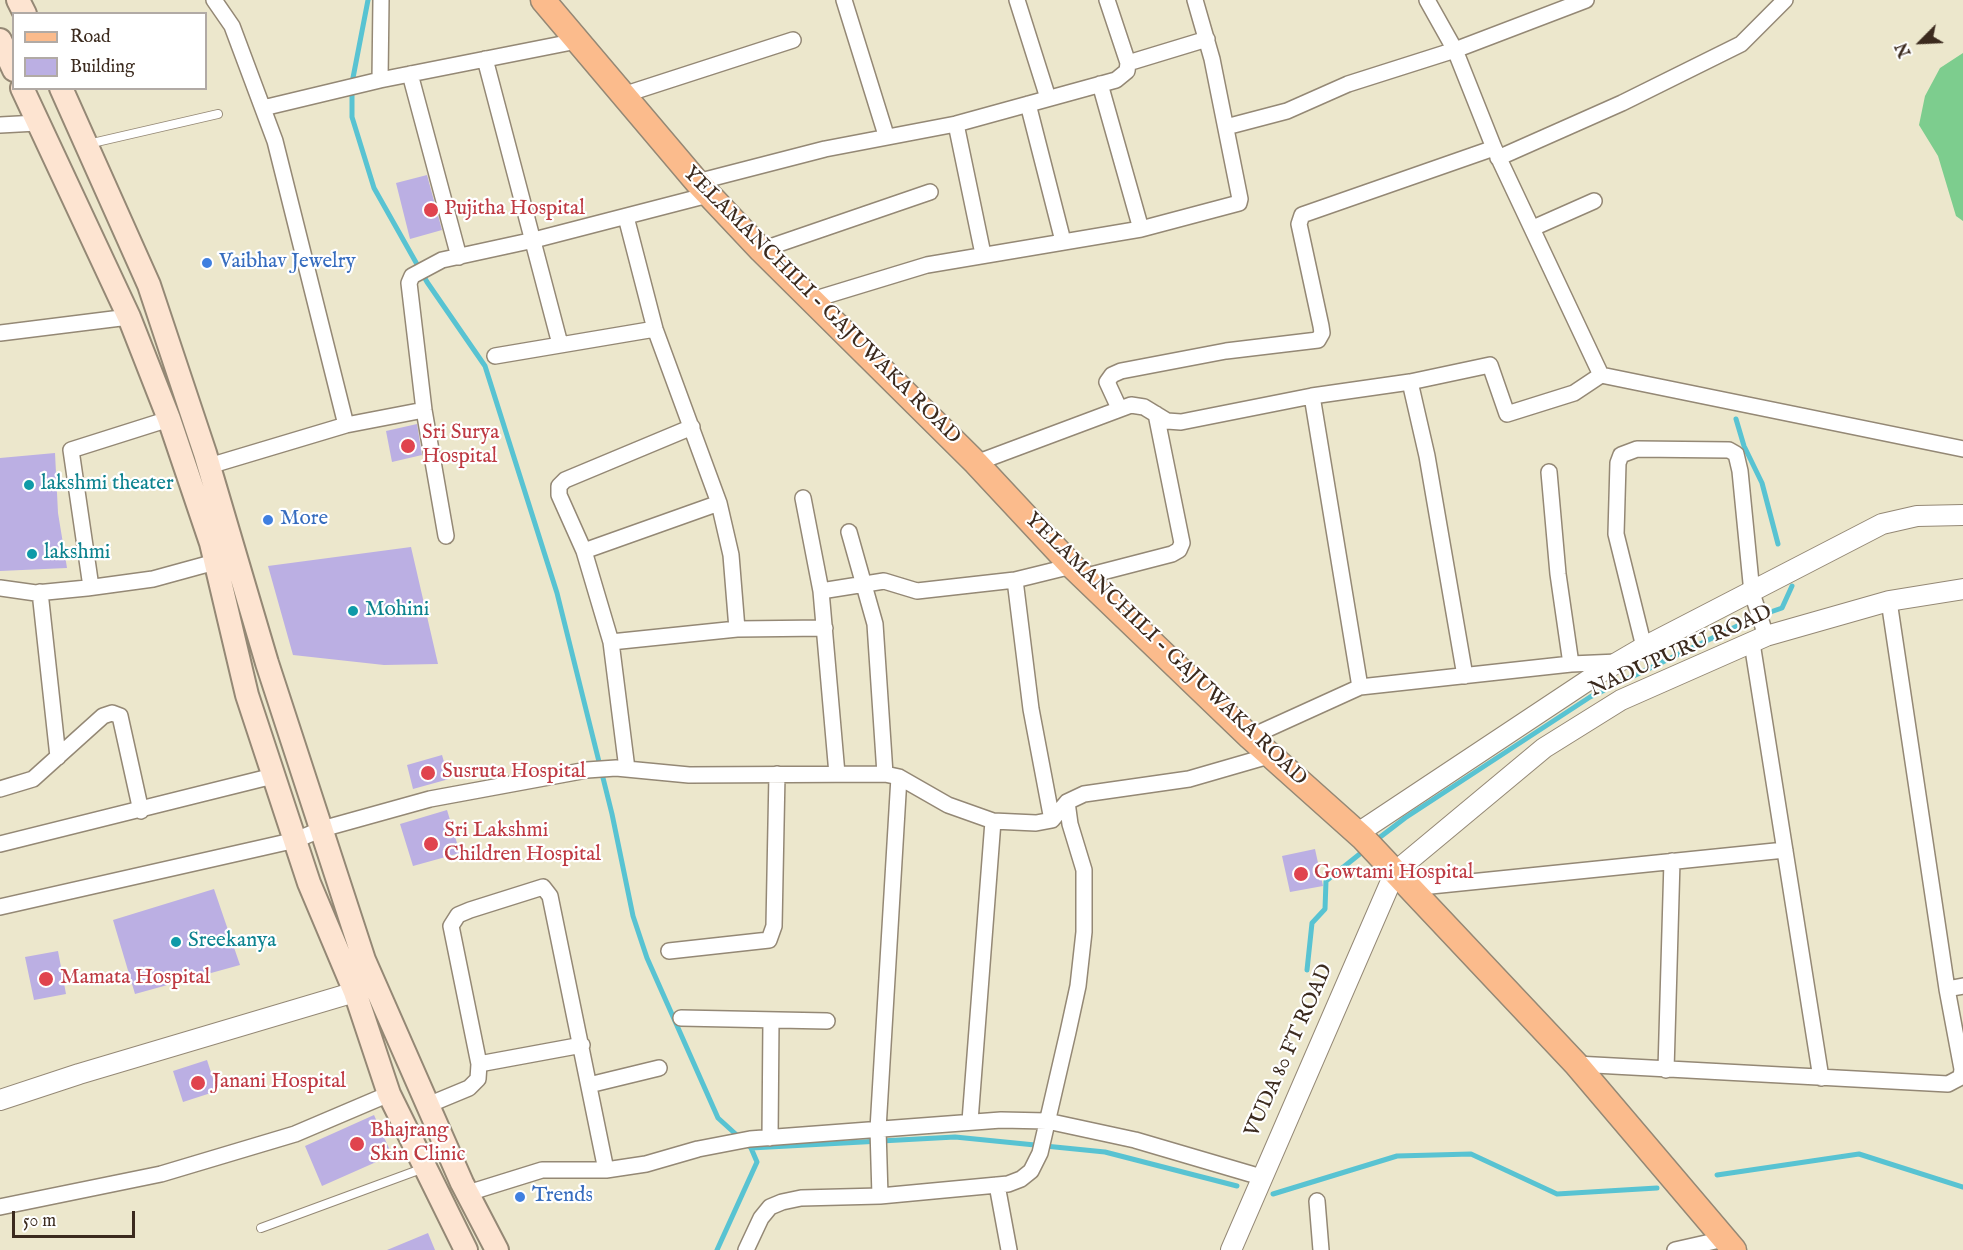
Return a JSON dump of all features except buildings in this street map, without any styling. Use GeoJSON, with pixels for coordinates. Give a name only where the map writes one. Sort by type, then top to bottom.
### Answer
{"type":"FeatureCollection","features":[{"type":"Feature","properties":{"kind":"main road","name":"YELAMANCHILI - GAJUWAKA ROAD"},"geometry":{"type":"LineString","coordinates":[[543,0],[702,189],[761,250],[976,463],[1077,571],[1250,737],[1360,835],[1576,1064],[1729,1245]]}},
{"type":"Feature","properties":{"kind":"main road"},"geometry":{"type":"LineString","coordinates":[[0,40],[12,66]]}},
{"type":"Feature","properties":{"kind":"main road"},"geometry":{"type":"LineString","coordinates":[[23,90],[129,317],[169,419],[215,562],[247,694],[309,883],[356,992],[389,1094],[466,1250]]}},
{"type":"Feature","properties":{"kind":"main road"},"geometry":{"type":"LineString","coordinates":[[62,90],[149,285],[209,466],[267,663],[364,960],[468,1193],[497,1250]]}},
{"type":"Feature","properties":{"kind":"street"},"geometry":{"type":"LineString","coordinates":[[214,0],[232,26],[275,141],[346,425]]}},
{"type":"Feature","properties":{"kind":"street"},"geometry":{"type":"LineString","coordinates":[[380,80],[381,0]]}},
{"type":"Feature","properties":{"kind":"street"},"geometry":{"type":"LineString","coordinates":[[844,0],[886,135]]}},
{"type":"Feature","properties":{"kind":"street"},"geometry":{"type":"LineString","coordinates":[[1017,0],[1048,98]]}},
{"type":"Feature","properties":{"kind":"street"},"geometry":{"type":"LineString","coordinates":[[446,536],[424,410],[409,283],[418,272],[459,256],[627,217],[702,189],[886,135],[956,124],[1122,77],[1127,71],[1128,63],[1107,0]]}},
{"type":"Feature","properties":{"kind":"street"},"geometry":{"type":"LineString","coordinates":[[812,300],[927,265],[1141,229],[1239,203],[1207,39],[1195,0]]}},
{"type":"Feature","properties":{"kind":"street"},"geometry":{"type":"LineString","coordinates":[[1427,0],[1455,50],[1496,153],[1601,375]]}},
{"type":"Feature","properties":{"kind":"street"},"geometry":{"type":"LineString","coordinates":[[1226,127],[1287,111],[1348,84],[1455,50],[1586,0]]}},
{"type":"Feature","properties":{"kind":"street"},"geometry":{"type":"LineString","coordinates":[[1119,408],[1107,382],[1112,375],[1121,371],[1226,351],[1318,340],[1322,333],[1299,224],[1302,215],[1496,153],[1622,103],[1740,44],[1785,0]]}},
{"type":"Feature","properties":{"kind":"street"},"geometry":{"type":"LineString","coordinates":[[1128,63],[1207,39]]}},
{"type":"Feature","properties":{"kind":"street"},"geometry":{"type":"LineString","coordinates":[[263,108],[380,80],[577,40]]}},
{"type":"Feature","properties":{"kind":"street"},"geometry":{"type":"LineString","coordinates":[[623,95],[793,40]]}},
{"type":"Feature","properties":{"kind":"street"},"geometry":{"type":"LineString","coordinates":[[485,59],[560,344]]}},
{"type":"Feature","properties":{"kind":"street"},"geometry":{"type":"LineString","coordinates":[[410,74],[459,256]]}},
{"type":"Feature","properties":{"kind":"street"},"geometry":{"type":"LineString","coordinates":[[1100,84],[1141,229]]}},
{"type":"Feature","properties":{"kind":"street"},"geometry":{"type":"LineString","coordinates":[[1028,104],[1063,242]]}},
{"type":"Feature","properties":{"kind":"street"},"geometry":{"type":"LineString","coordinates":[[0,124],[37,123]]}},
{"type":"Feature","properties":{"kind":"street"},"geometry":{"type":"LineString","coordinates":[[956,124],[983,254]]}},
{"type":"Feature","properties":{"kind":"street"},"geometry":{"type":"LineString","coordinates":[[761,250],[930,192]]}},
{"type":"Feature","properties":{"kind":"street"},"geometry":{"type":"LineString","coordinates":[[1533,228],[1594,201]]}},
{"type":"Feature","properties":{"kind":"street"},"geometry":{"type":"LineString","coordinates":[[627,217],[655,329],[719,503],[731,555],[737,629]]}},
{"type":"Feature","properties":{"kind":"street"},"geometry":{"type":"LineString","coordinates":[[0,333],[129,317]]}},
{"type":"Feature","properties":{"kind":"street"},"geometry":{"type":"LineString","coordinates":[[495,356],[655,329]]}},
{"type":"Feature","properties":{"kind":"street"},"geometry":{"type":"LineString","coordinates":[[976,463],[1131,405],[1144,407],[1167,421],[1181,422],[1312,396],[1410,382],[1491,365],[1507,414],[1574,393],[1601,375],[1963,449]]}},
{"type":"Feature","properties":{"kind":"street"},"geometry":{"type":"LineString","coordinates":[[1410,382],[1427,456],[1465,676]]}},
{"type":"Feature","properties":{"kind":"street"},"geometry":{"type":"LineString","coordinates":[[1312,396],[1360,687]]}},
{"type":"Feature","properties":{"kind":"street"},"geometry":{"type":"LineString","coordinates":[[209,466],[346,425],[424,410]]}},
{"type":"Feature","properties":{"kind":"street"},"geometry":{"type":"LineString","coordinates":[[821,591],[884,581],[917,591],[1015,580],[1172,554],[1179,550],[1182,543],[1156,414]]}},
{"type":"Feature","properties":{"kind":"street"},"geometry":{"type":"LineString","coordinates":[[91,587],[71,450],[169,419]]}},
{"type":"Feature","properties":{"kind":"street"},"geometry":{"type":"LineString","coordinates":[[621,768],[610,642],[585,551],[560,495],[559,486],[565,480],[692,427]]}},
{"type":"Feature","properties":{"kind":"street"},"geometry":{"type":"LineString","coordinates":[[1644,647],[1616,534],[1618,463],[1621,455],[1628,451],[1729,450],[1736,454],[1740,471],[1752,592],[1785,849],[1821,1078]]}},
{"type":"Feature","properties":{"kind":"street"},"geometry":{"type":"LineString","coordinates":[[1549,472],[1558,574],[1571,664]]}},
{"type":"Feature","properties":{"kind":"street"},"geometry":{"type":"LineString","coordinates":[[803,498],[821,591],[837,774]]}},
{"type":"Feature","properties":{"kind":"street"},"geometry":{"type":"LineString","coordinates":[[585,551],[719,503]]}},
{"type":"Feature","properties":{"kind":"street"},"geometry":{"type":"LineString","coordinates":[[1360,835],[1610,666],[1644,647],[1882,524],[1917,516],[1963,515]]}},
{"type":"Feature","properties":{"kind":"street"},"geometry":{"type":"LineString","coordinates":[[849,532],[866,584],[877,636],[892,775],[878,1129],[880,1196]]}},
{"type":"Feature","properties":{"kind":"street"},"geometry":{"type":"LineString","coordinates":[[0,588],[40,592],[91,587],[153,579],[215,562]]}},
{"type":"Feature","properties":{"kind":"street"},"geometry":{"type":"LineString","coordinates":[[1015,580],[1031,709],[1052,820]]}},
{"type":"Feature","properties":{"kind":"street","name":"NADUPURU ROAD"},"geometry":{"type":"LineString","coordinates":[[1398,875],[1544,748],[1621,700],[1759,639],[1888,601],[1963,589]]}},
{"type":"Feature","properties":{"kind":"street"},"geometry":{"type":"LineString","coordinates":[[40,592],[58,757]]}},
{"type":"Feature","properties":{"kind":"street"},"geometry":{"type":"LineString","coordinates":[[1576,1064],[1948,1084],[1961,1077],[1962,1069],[1947,989],[1888,601]]}},
{"type":"Feature","properties":{"kind":"street"},"geometry":{"type":"LineString","coordinates":[[610,642],[737,629],[825,628]]}},
{"type":"Feature","properties":{"kind":"street"},"geometry":{"type":"LineString","coordinates":[[1250,737],[1360,687],[1571,664],[1610,666]]}},
{"type":"Feature","properties":{"kind":"street"},"geometry":{"type":"LineString","coordinates":[[1610,666],[1621,700]]}},
{"type":"Feature","properties":{"kind":"street"},"geometry":{"type":"LineString","coordinates":[[0,789],[33,779],[103,716],[112,713],[120,716],[141,811]]}},
{"type":"Feature","properties":{"kind":"street"},"geometry":{"type":"LineString","coordinates":[[0,907],[296,840],[430,798],[587,770],[621,768],[689,775],[892,775],[948,805],[993,821],[1036,824],[1052,820],[1068,802],[1084,794],[1189,779],[1272,755]]}},
{"type":"Feature","properties":{"kind":"street"},"geometry":{"type":"LineString","coordinates":[[669,951],[768,940],[774,926],[777,774]]}},
{"type":"Feature","properties":{"kind":"street"},"geometry":{"type":"LineString","coordinates":[[0,844],[141,811],[273,776]]}},
{"type":"Feature","properties":{"kind":"street"},"geometry":{"type":"LineString","coordinates":[[746,1250],[761,1218],[771,1207],[782,1202],[801,1198],[880,1196],[997,1185],[1021,1179],[1031,1171],[1040,1153],[1078,986],[1084,932],[1084,870],[1070,824],[1068,802]]}},
{"type":"Feature","properties":{"kind":"street"},"geometry":{"type":"LineString","coordinates":[[970,1121],[993,821]]}},
{"type":"Feature","properties":{"kind":"street"},"geometry":{"type":"LineString","coordinates":[[1398,875],[1672,861],[1785,849]]}},
{"type":"Feature","properties":{"kind":"street"},"geometry":{"type":"LineString","coordinates":[[1666,1070],[1672,861]]}},
{"type":"Feature","properties":{"kind":"street","name":"VUDA 80 FT ROAD"},"geometry":{"type":"LineString","coordinates":[[1231,1250],[1261,1177],[1398,875]]}},
{"type":"Feature","properties":{"kind":"street"},"geometry":{"type":"LineString","coordinates":[[428,1105],[469,1088],[478,1079],[479,1064],[451,927],[458,915],[543,887],[550,896],[606,1170]]}},
{"type":"Feature","properties":{"kind":"street"},"geometry":{"type":"LineString","coordinates":[[1947,989],[1963,986]]}},
{"type":"Feature","properties":{"kind":"street"},"geometry":{"type":"LineString","coordinates":[[0,1100],[79,1074],[356,992]]}},
{"type":"Feature","properties":{"kind":"street"},"geometry":{"type":"LineString","coordinates":[[681,1018],[827,1021]]}},
{"type":"Feature","properties":{"kind":"street"},"geometry":{"type":"LineString","coordinates":[[770,1138],[771,1020]]}},
{"type":"Feature","properties":{"kind":"street"},"geometry":{"type":"LineString","coordinates":[[479,1064],[582,1046]]}},
{"type":"Feature","properties":{"kind":"street"},"geometry":{"type":"LineString","coordinates":[[590,1084],[659,1068]]}},
{"type":"Feature","properties":{"kind":"street"},"geometry":{"type":"LineString","coordinates":[[0,1207],[161,1174],[295,1134],[389,1094]]}},
{"type":"Feature","properties":{"kind":"street"},"geometry":{"type":"LineString","coordinates":[[468,1193],[542,1170],[606,1170],[646,1164],[698,1149],[750,1140],[970,1121],[1047,1121],[1134,1140],[1261,1177]]}},
{"type":"Feature","properties":{"kind":"street"},"geometry":{"type":"LineString","coordinates":[[997,1185],[1009,1250]]}},
{"type":"Feature","properties":{"kind":"street"},"geometry":{"type":"LineString","coordinates":[[1317,1201],[1321,1250]]}},
{"type":"Feature","properties":{"kind":"street"},"geometry":{"type":"LineString","coordinates":[[1675,1250],[1729,1245]]}},
{"type":"Feature","properties":{"kind":"lane"},"geometry":{"type":"LineString","coordinates":[[85,144],[218,114]]}},
{"type":"Feature","properties":{"kind":"lane"},"geometry":{"type":"LineString","coordinates":[[261,1228],[425,1167]]}},
{"type":"Feature","properties":{"kind":"green space"},"geometry":{"type":"Polygon","coordinates":[[[1963,53],[1963,221],[1956,216],[1938,156],[1919,125],[1925,96],[1940,68],[1963,53]]]}},
{"type":"Feature","properties":{"kind":"waterway"},"geometry":{"type":"LineString","coordinates":[[368,0],[352,83],[352,117],[374,188],[427,282],[485,366],[557,593],[612,814],[633,916],[647,958],[718,1118],[751,1148],[757,1162],[717,1250]]}},
{"type":"Feature","properties":{"kind":"waterway"},"geometry":{"type":"LineString","coordinates":[[1736,419],[1744,446],[1762,483],[1778,544]]}},
{"type":"Feature","properties":{"kind":"waterway"},"geometry":{"type":"LineString","coordinates":[[1375,841],[1405,818],[1590,697],[1756,617],[1782,608],[1792,586]]}},
{"type":"Feature","properties":{"kind":"waterway"},"geometry":{"type":"LineString","coordinates":[[1307,970],[1312,923],[1325,909],[1326,881],[1366,849]]}},
{"type":"Feature","properties":{"kind":"waterway"},"geometry":{"type":"LineString","coordinates":[[751,1148],[955,1137],[1105,1152],[1237,1186]]}},
{"type":"Feature","properties":{"kind":"waterway"},"geometry":{"type":"LineString","coordinates":[[1273,1194],[1397,1156],[1471,1154],[1557,1194],[1657,1188]]}},
{"type":"Feature","properties":{"kind":"waterway"},"geometry":{"type":"LineString","coordinates":[[1717,1175],[1859,1154],[1963,1187]]}},
{"type":"Feature","properties":{"kind":"place","name":"Pujitha Hospital"},"geometry":{"type":"Point","coordinates":[431,210]}},
{"type":"Feature","properties":{"kind":"place","name":"Vaibhav Jewelry"},"geometry":{"type":"Point","coordinates":[207,263]}},
{"type":"Feature","properties":{"kind":"place","name":"Sri Surya Hospital"},"geometry":{"type":"Point","coordinates":[408,446]}},
{"type":"Feature","properties":{"kind":"place","name":"lakshmi theater"},"geometry":{"type":"Point","coordinates":[29,485]}},
{"type":"Feature","properties":{"kind":"place","name":"More"},"geometry":{"type":"Point","coordinates":[268,520]}},
{"type":"Feature","properties":{"kind":"place","name":"lakshmi"},"geometry":{"type":"Point","coordinates":[32,554]}},
{"type":"Feature","properties":{"kind":"place","name":"Mohini"},"geometry":{"type":"Point","coordinates":[353,611]}},
{"type":"Feature","properties":{"kind":"place","name":"Susruta Hospital"},"geometry":{"type":"Point","coordinates":[428,773]}},
{"type":"Feature","properties":{"kind":"place","name":"Sri Lakshmi Children Hospital"},"geometry":{"type":"Point","coordinates":[431,844]}},
{"type":"Feature","properties":{"kind":"place","name":"Gowtami Hospital"},"geometry":{"type":"Point","coordinates":[1301,874]}},
{"type":"Feature","properties":{"kind":"place","name":"Sreekanya"},"geometry":{"type":"Point","coordinates":[176,942]}},
{"type":"Feature","properties":{"kind":"place","name":"Mamata Hospital"},"geometry":{"type":"Point","coordinates":[46,979]}},
{"type":"Feature","properties":{"kind":"place","name":"Janani Hospital"},"geometry":{"type":"Point","coordinates":[198,1083]}},
{"type":"Feature","properties":{"kind":"place","name":"Bhajrang Skin Clinic"},"geometry":{"type":"Point","coordinates":[357,1144]}},
{"type":"Feature","properties":{"kind":"place","name":"Trends"},"geometry":{"type":"Point","coordinates":[520,1197]}}]}
